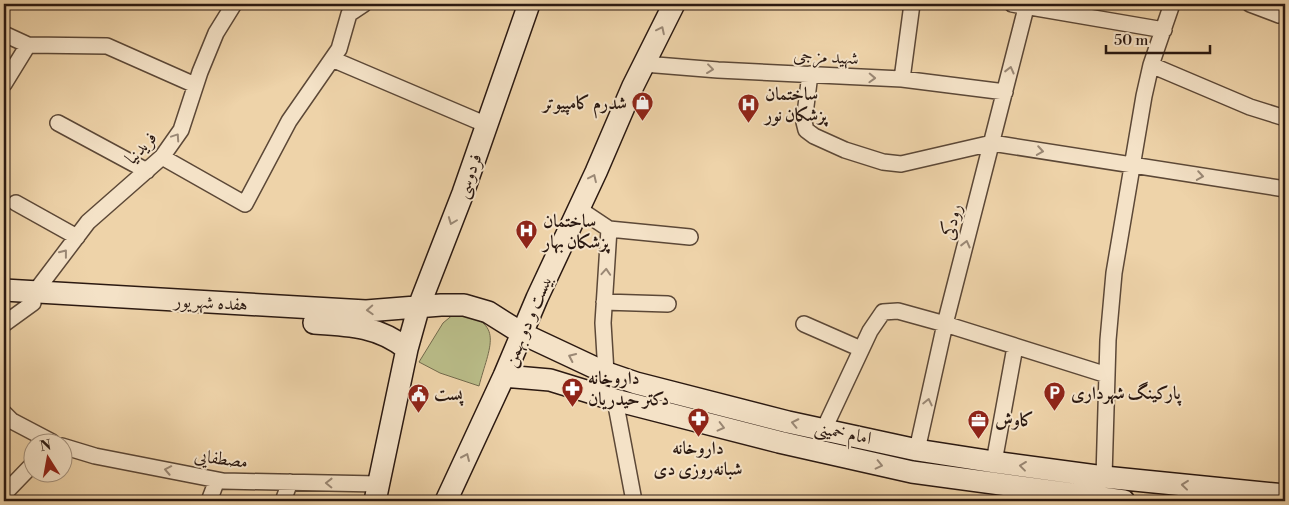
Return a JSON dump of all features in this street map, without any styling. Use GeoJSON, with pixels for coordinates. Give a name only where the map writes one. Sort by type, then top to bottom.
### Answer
{"type":"FeatureCollection","features":[{"type":"Feature","properties":{"kind":"main road","name":"فردوسی"},"geometry":{"type":"LineString","coordinates":[[407,349],[419,306],[487,125],[529,4]]}},
{"type":"Feature","properties":{"kind":"main road","name":"بیست و دو بهمن"},"geometry":{"type":"LineString","coordinates":[[446,501],[644,64],[674,4]]}},
{"type":"Feature","properties":{"kind":"main road","name":"هفده شهریور"},"geometry":{"type":"LineString","coordinates":[[4,290],[34,298],[360,326],[385,333],[407,349]]}},
{"type":"Feature","properties":{"kind":"main road","name":"هفده شهریور"},"geometry":{"type":"LineString","coordinates":[[4,302],[34,298],[366,311],[419,306]]}},
{"type":"Feature","properties":{"kind":"main road","name":"امام خمینی"},"geometry":{"type":"LineString","coordinates":[[419,306],[464,306],[488,312],[523,334],[606,373],[715,404],[917,450],[1104,477],[1285,495]]}},
{"type":"Feature","properties":{"kind":"main road"},"geometry":{"type":"LineString","coordinates":[[377,492],[407,349]]}},
{"type":"Feature","properties":{"kind":"main road","name":"امام خمینی"},"geometry":{"type":"LineString","coordinates":[[504,376],[550,380],[615,400],[779,442],[912,472],[1124,501]]}},
{"type":"Feature","properties":{"kind":"street","name":"فریدنیا"},"geometry":{"type":"LineString","coordinates":[[4,324],[34,298],[88,222],[162,157],[180,130],[195,85],[216,33],[234,4]]}},
{"type":"Feature","properties":{"kind":"street"},"geometry":{"type":"LineString","coordinates":[[162,157],[245,204],[290,121],[339,50],[348,9],[364,4]]}},
{"type":"Feature","properties":{"kind":"street"},"geometry":{"type":"LineString","coordinates":[[902,79],[912,4]]}},
{"type":"Feature","properties":{"kind":"street"},"geometry":{"type":"LineString","coordinates":[[1104,477],[1107,375],[1114,273],[1130,165],[1151,64],[1172,4]]}},
{"type":"Feature","properties":{"kind":"street"},"geometry":{"type":"LineString","coordinates":[[1250,4],[1279,15]]}},
{"type":"Feature","properties":{"kind":"street"},"geometry":{"type":"LineString","coordinates":[[1022,5],[1164,30]]}},
{"type":"Feature","properties":{"kind":"street","name":"رودکی"},"geometry":{"type":"LineString","coordinates":[[917,450],[945,324],[1005,92],[1022,5]]}},
{"type":"Feature","properties":{"kind":"street"},"geometry":{"type":"LineString","coordinates":[[4,34],[28,45],[107,46],[195,85]]}},
{"type":"Feature","properties":{"kind":"street"},"geometry":{"type":"LineString","coordinates":[[4,84],[28,45]]}},
{"type":"Feature","properties":{"kind":"street"},"geometry":{"type":"LineString","coordinates":[[332,59],[487,125]]}},
{"type":"Feature","properties":{"kind":"street","name":"شهید مزجی"},"geometry":{"type":"LineString","coordinates":[[644,64],[718,70],[902,79],[1005,92]]}},
{"type":"Feature","properties":{"kind":"street"},"geometry":{"type":"LineString","coordinates":[[1151,64],[1250,107],[1285,118]]}},
{"type":"Feature","properties":{"kind":"street"},"geometry":{"type":"LineString","coordinates":[[810,74],[804,122],[806,130],[814,136],[845,150],[883,162],[901,164],[992,143],[1285,189]]}},
{"type":"Feature","properties":{"kind":"street"},"geometry":{"type":"LineString","coordinates":[[58,123],[148,171]]}},
{"type":"Feature","properties":{"kind":"street"},"geometry":{"type":"LineString","coordinates":[[16,203],[77,237]]}},
{"type":"Feature","properties":{"kind":"street"},"geometry":{"type":"LineString","coordinates":[[579,209],[609,230],[690,237]]}},
{"type":"Feature","properties":{"kind":"street"},"geometry":{"type":"LineString","coordinates":[[606,373],[604,302],[609,230]]}},
{"type":"Feature","properties":{"kind":"street"},"geometry":{"type":"LineString","coordinates":[[604,302],[668,304]]}},
{"type":"Feature","properties":{"kind":"street"},"geometry":{"type":"LineString","coordinates":[[824,429],[861,349],[883,312],[898,311],[945,324],[1015,348],[1107,375]]}},
{"type":"Feature","properties":{"kind":"street"},"geometry":{"type":"LineString","coordinates":[[804,324],[861,349]]}},
{"type":"Feature","properties":{"kind":"street"},"geometry":{"type":"LineString","coordinates":[[994,462],[1015,348]]}},
{"type":"Feature","properties":{"kind":"street"},"geometry":{"type":"LineString","coordinates":[[615,400],[634,501]]}},
{"type":"Feature","properties":{"kind":"street","name":"مصطفایی"},"geometry":{"type":"LineString","coordinates":[[4,413],[12,421],[32,432]]}},
{"type":"Feature","properties":{"kind":"street","name":"مصطفایی"},"geometry":{"type":"LineString","coordinates":[[72,449],[95,456],[217,480],[290,482],[377,492]]}},
{"type":"Feature","properties":{"kind":"street"},"geometry":{"type":"LineString","coordinates":[[4,494],[22,475]]}},
{"type":"Feature","properties":{"kind":"street"},"geometry":{"type":"LineString","coordinates":[[209,501],[217,480]]}},
{"type":"Feature","properties":{"kind":"street"},"geometry":{"type":"LineString","coordinates":[[282,501],[290,482]]}},
{"type":"Feature","properties":{"kind":"green space"},"geometry":{"type":"Polygon","coordinates":[[[455,313],[482,322],[488,329],[490,348],[479,386],[440,373],[419,362],[443,323],[455,313]]]}},
{"type":"Feature","properties":{"kind":"place","name":"شدرم کامپیوتر"},"geometry":{"type":"Point","coordinates":[643,122]}},
{"type":"Feature","properties":{"kind":"place","name":"ساختمان پزشکان نور"},"geometry":{"type":"Point","coordinates":[749,123]}},
{"type":"Feature","properties":{"kind":"place","name":"ساختمان پزشکان بهار"},"geometry":{"type":"Point","coordinates":[527,250]}},
{"type":"Feature","properties":{"kind":"place","name":"داروخانه دکتر حیدریان"},"geometry":{"type":"Point","coordinates":[572,407]}},
{"type":"Feature","properties":{"kind":"place","name":"پارکینگ شهرداری"},"geometry":{"type":"Point","coordinates":[1055,412]}},
{"type":"Feature","properties":{"kind":"place","name":"پست"},"geometry":{"type":"Point","coordinates":[418,413]}},
{"type":"Feature","properties":{"kind":"place","name":"داروخانه شبانه‌روزی دی"},"geometry":{"type":"Point","coordinates":[698,437]}},
{"type":"Feature","properties":{"kind":"place","name":"کاوش"},"geometry":{"type":"Point","coordinates":[979,439]}}]}
